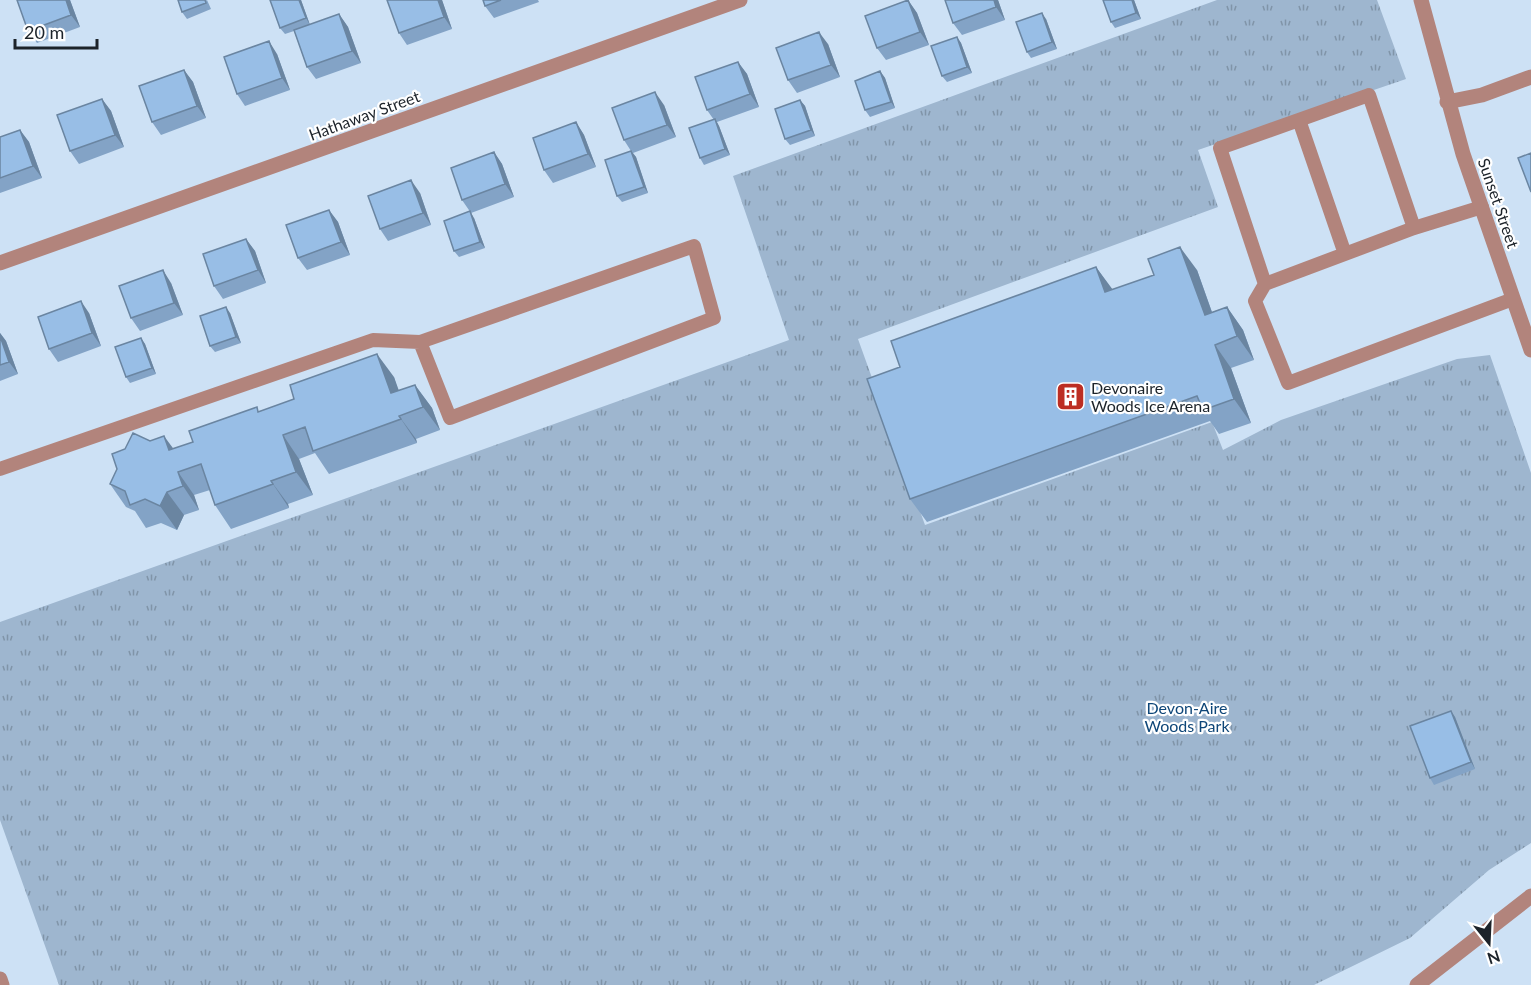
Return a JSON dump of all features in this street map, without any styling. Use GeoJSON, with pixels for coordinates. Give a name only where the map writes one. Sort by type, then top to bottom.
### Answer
{"type":"FeatureCollection","features":[{"type":"Feature","properties":{"kind":"street","name":"Hathaway Street"},"geometry":{"type":"LineString","coordinates":[[0,263],[740,0]]}},
{"type":"Feature","properties":{"kind":"street","name":"Sunset Street"},"geometry":{"type":"LineString","coordinates":[[1421,0],[1447,102],[1531,350]]}},
{"type":"Feature","properties":{"kind":"street"},"geometry":{"type":"LineString","coordinates":[[1447,102],[1482,95],[1531,77]]}},
{"type":"Feature","properties":{"kind":"street"},"geometry":{"type":"LineString","coordinates":[[1417,985],[1531,896]]}},
{"type":"Feature","properties":{"kind":"street"},"geometry":{"type":"LineString","coordinates":[[0,979],[2,985]]}},
{"type":"Feature","properties":{"kind":"lane"},"geometry":{"type":"LineString","coordinates":[[1265,284],[1220,148],[1369,95],[1414,228]]}},
{"type":"Feature","properties":{"kind":"lane"},"geometry":{"type":"LineString","coordinates":[[1299,120],[1345,254]]}},
{"type":"Feature","properties":{"kind":"lane"},"geometry":{"type":"LineString","coordinates":[[1482,207],[1414,228],[1265,284],[1256,301],[1287,383],[1513,299]]}},
{"type":"Feature","properties":{"kind":"lane"},"geometry":{"type":"LineString","coordinates":[[0,470],[373,340],[420,342],[694,246],[714,318],[450,418],[420,342]]}},
{"type":"Feature","properties":{"kind":"green space","name":"Devon-Aire Woods Park"},"geometry":{"type":"Polygon","coordinates":[[[1217,0],[1377,0],[1406,79],[1198,150],[1218,207],[858,339],[925,525],[1212,422],[1223,450],[1281,420],[1457,359],[1490,355],[1531,473],[1531,843],[1489,870],[1410,938],[1314,985],[59,985],[0,820],[0,622],[789,340],[733,176],[1217,0]]]}},
{"type":"Feature","properties":{"kind":"building"},"geometry":{"type":"Polygon","coordinates":[[[17,0],[66,0],[71,15],[28,31],[17,0]]]}},
{"type":"Feature","properties":{"kind":"building"},"geometry":{"type":"Polygon","coordinates":[[[178,0],[205,0],[206,3],[182,12],[178,0]]]}},
{"type":"Feature","properties":{"kind":"building"},"geometry":{"type":"Polygon","coordinates":[[[270,0],[299,0],[306,18],[280,28],[270,0]]]}},
{"type":"Feature","properties":{"kind":"building"},"geometry":{"type":"Polygon","coordinates":[[[387,0],[438,0],[444,17],[399,33],[387,0]]]}},
{"type":"Feature","properties":{"kind":"building"},"geometry":{"type":"Polygon","coordinates":[[[483,0],[501,0],[485,6],[483,0]]]}},
{"type":"Feature","properties":{"kind":"building"},"geometry":{"type":"Polygon","coordinates":[[[908,0],[920,32],[877,48],[865,16],[908,0]]]}},
{"type":"Feature","properties":{"kind":"building"},"geometry":{"type":"Polygon","coordinates":[[[945,0],[994,0],[996,7],[953,23],[945,0]]]}},
{"type":"Feature","properties":{"kind":"building"},"geometry":{"type":"Polygon","coordinates":[[[1103,0],[1132,0],[1136,13],[1111,22],[1103,0]]]}},
{"type":"Feature","properties":{"kind":"building"},"geometry":{"type":"Polygon","coordinates":[[[1042,13],[1052,42],[1027,52],[1016,22],[1042,13]]]}},
{"type":"Feature","properties":{"kind":"building"},"geometry":{"type":"Polygon","coordinates":[[[339,14],[352,51],[307,67],[294,30],[339,14]]]}},
{"type":"Feature","properties":{"kind":"building"},"geometry":{"type":"Polygon","coordinates":[[[819,32],[831,65],[788,80],[776,48],[819,32]]]}},
{"type":"Feature","properties":{"kind":"building"},"geometry":{"type":"Polygon","coordinates":[[[957,37],[967,67],[942,76],[931,46],[957,37]]]}},
{"type":"Feature","properties":{"kind":"building"},"geometry":{"type":"Polygon","coordinates":[[[269,41],[282,78],[237,94],[224,57],[269,41]]]}},
{"type":"Feature","properties":{"kind":"building"},"geometry":{"type":"Polygon","coordinates":[[[738,62],[750,94],[707,110],[695,77],[738,62]]]}},
{"type":"Feature","properties":{"kind":"building"},"geometry":{"type":"Polygon","coordinates":[[[184,70],[197,106],[152,122],[139,86],[184,70]]]}},
{"type":"Feature","properties":{"kind":"building"},"geometry":{"type":"Polygon","coordinates":[[[880,71],[891,102],[865,110],[855,81],[880,71]]]}},
{"type":"Feature","properties":{"kind":"building"},"geometry":{"type":"Polygon","coordinates":[[[655,92],[667,125],[624,140],[612,108],[655,92]]]}},
{"type":"Feature","properties":{"kind":"building"},"geometry":{"type":"Polygon","coordinates":[[[102,99],[115,135],[70,151],[57,115],[102,99]]]}},
{"type":"Feature","properties":{"kind":"building"},"geometry":{"type":"Polygon","coordinates":[[[800,100],[811,130],[785,139],[775,109],[800,100]]]}},
{"type":"Feature","properties":{"kind":"building"},"geometry":{"type":"Polygon","coordinates":[[[715,119],[725,149],[700,158],[689,128],[715,119]]]}},
{"type":"Feature","properties":{"kind":"building"},"geometry":{"type":"Polygon","coordinates":[[[576,122],[588,154],[544,170],[533,138],[576,122]]]}},
{"type":"Feature","properties":{"kind":"building"},"geometry":{"type":"Polygon","coordinates":[[[20,130],[33,166],[0,178],[0,137],[20,130]]]}},
{"type":"Feature","properties":{"kind":"building"},"geometry":{"type":"Polygon","coordinates":[[[631,151],[644,187],[617,196],[605,160],[631,151]]]}},
{"type":"Feature","properties":{"kind":"building"},"geometry":{"type":"Polygon","coordinates":[[[494,152],[505,184],[462,200],[451,168],[494,152]]]}},
{"type":"Feature","properties":{"kind":"building"},"geometry":{"type":"Polygon","coordinates":[[[1531,153],[1531,192],[1518,158],[1531,153]]]}},
{"type":"Feature","properties":{"kind":"building"},"geometry":{"type":"Polygon","coordinates":[[[411,180],[423,213],[380,229],[368,196],[411,180]]]}},
{"type":"Feature","properties":{"kind":"building"},"geometry":{"type":"Polygon","coordinates":[[[329,210],[341,242],[298,258],[286,225],[329,210]]]}},
{"type":"Feature","properties":{"kind":"building"},"geometry":{"type":"Polygon","coordinates":[[[470,211],[480,242],[454,251],[444,221],[470,211]]]}},
{"type":"Feature","properties":{"kind":"building"},"geometry":{"type":"Polygon","coordinates":[[[246,239],[258,270],[214,286],[203,254],[246,239]]]}},
{"type":"Feature","properties":{"kind":"building","name":"Devonaire Woods Ice Arena"},"geometry":{"type":"Polygon","coordinates":[[[1180,247],[1205,315],[1227,307],[1237,336],[1215,345],[1234,399],[1203,410],[1197,396],[910,499],[867,379],[900,367],[891,341],[1096,267],[1105,292],[1154,275],[1148,259],[1180,247]]]}},
{"type":"Feature","properties":{"kind":"building"},"geometry":{"type":"Polygon","coordinates":[[[163,270],[174,303],[131,318],[119,286],[163,270]]]}},
{"type":"Feature","properties":{"kind":"building"},"geometry":{"type":"Polygon","coordinates":[[[81,301],[92,333],[49,349],[38,317],[81,301]]]}},
{"type":"Feature","properties":{"kind":"building"},"geometry":{"type":"Polygon","coordinates":[[[226,307],[236,337],[210,346],[200,316],[226,307]]]}},
{"type":"Feature","properties":{"kind":"building"},"geometry":{"type":"Polygon","coordinates":[[[0,336],[9,362],[0,365],[0,336]]]}},
{"type":"Feature","properties":{"kind":"building"},"geometry":{"type":"Polygon","coordinates":[[[141,338],[152,368],[126,377],[115,347],[141,338]]]}},
{"type":"Feature","properties":{"kind":"building"},"geometry":{"type":"Polygon","coordinates":[[[377,354],[391,393],[415,385],[423,407],[399,416],[401,419],[313,451],[305,427],[283,435],[296,472],[271,481],[273,484],[215,505],[201,464],[178,472],[183,486],[167,492],[160,506],[145,499],[130,505],[125,491],[110,484],[117,469],[112,454],[125,449],[133,433],[150,441],[164,436],[169,450],[193,442],[189,431],[257,407],[258,412],[294,399],[290,385],[377,354]]]}},
{"type":"Feature","properties":{"kind":"building"},"geometry":{"type":"Polygon","coordinates":[[[1451,711],[1471,762],[1430,778],[1410,726],[1451,711]]]}},
{"type":"Feature","properties":{"kind":"place","name":"Devonaire Woods Ice Arena"},"geometry":{"type":"Point","coordinates":[1070,396]}}]}
